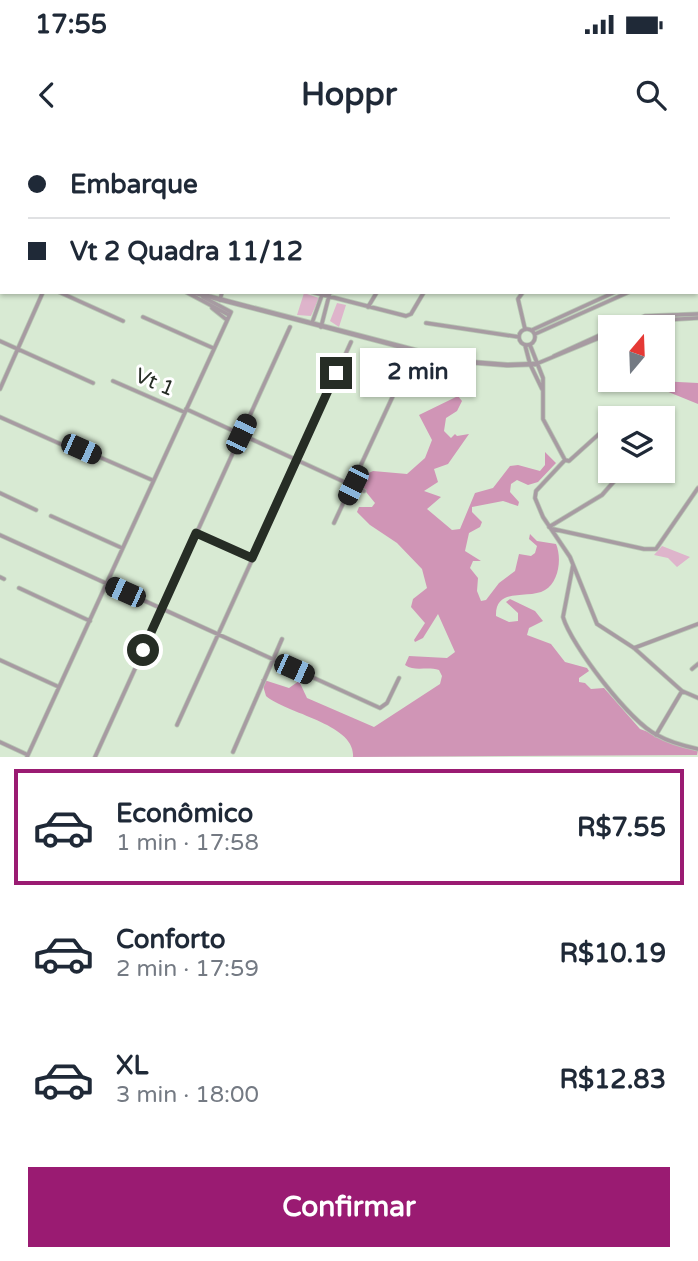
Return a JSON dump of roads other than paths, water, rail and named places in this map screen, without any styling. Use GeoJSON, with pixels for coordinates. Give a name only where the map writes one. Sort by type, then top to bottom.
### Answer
{"type":"FeatureCollection","features":[{"type":"Feature","properties":{"kind":"street"},"geometry":{"type":"LineString","coordinates":[[0,388],[42,294]]}},
{"type":"Feature","properties":{"kind":"street"},"geometry":{"type":"LineString","coordinates":[[63,294],[123,321]]}},
{"type":"Feature","properties":{"kind":"street"},"geometry":{"type":"LineString","coordinates":[[190,294],[230,314]]}},
{"type":"Feature","properties":{"kind":"street"},"geometry":{"type":"LineString","coordinates":[[196,294],[230,314]]}},
{"type":"Feature","properties":{"kind":"street"},"geometry":{"type":"LineString","coordinates":[[220,300],[222,294]]}},
{"type":"Feature","properties":{"kind":"street"},"geometry":{"type":"LineString","coordinates":[[312,324],[323,294],[400,315],[411,314],[423,294]]}},
{"type":"Feature","properties":{"kind":"street"},"geometry":{"type":"LineString","coordinates":[[321,327],[329,294]]}},
{"type":"Feature","properties":{"kind":"street"},"geometry":{"type":"LineString","coordinates":[[368,307],[376,294]]}},
{"type":"Feature","properties":{"kind":"street"},"geometry":{"type":"LineString","coordinates":[[519,337],[525,328],[518,299],[522,294]]}},
{"type":"Feature","properties":{"kind":"street"},"geometry":{"type":"LineString","coordinates":[[532,330],[611,294]]}},
{"type":"Feature","properties":{"kind":"street"},"geometry":{"type":"LineString","coordinates":[[528,345],[535,334],[625,294]]}},
{"type":"Feature","properties":{"kind":"street"},"geometry":{"type":"LineString","coordinates":[[213,295],[220,300],[456,361],[533,364],[547,361],[598,337]]}},
{"type":"Feature","properties":{"kind":"street"},"geometry":{"type":"LineString","coordinates":[[202,301],[226,320]]}},
{"type":"Feature","properties":{"kind":"street"},"geometry":{"type":"LineString","coordinates":[[0,742],[28,756],[230,314]]}},
{"type":"Feature","properties":{"kind":"street"},"geometry":{"type":"LineString","coordinates":[[315,315],[323,317]]}},
{"type":"Feature","properties":{"kind":"street"},"geometry":{"type":"LineString","coordinates":[[676,317],[698,316]]}},
{"type":"Feature","properties":{"kind":"street"},"geometry":{"type":"LineString","coordinates":[[143,317],[213,348]]}},
{"type":"Feature","properties":{"kind":"street"},"geometry":{"type":"LineString","coordinates":[[426,323],[519,337],[528,345],[534,371],[543,389]]}},
{"type":"Feature","properties":{"kind":"street"},"geometry":{"type":"LineString","coordinates":[[95,757],[290,327]]}},
{"type":"Feature","properties":{"kind":"street"},"geometry":{"type":"LineString","coordinates":[[525,328],[535,334]]}},
{"type":"Feature","properties":{"kind":"street"},"geometry":{"type":"LineString","coordinates":[[0,341],[93,383]]}},
{"type":"Feature","properties":{"kind":"street"},"geometry":{"type":"LineString","coordinates":[[177,725],[351,342]]}},
{"type":"Feature","properties":{"kind":"street"},"geometry":{"type":"LineString","coordinates":[[334,523],[411,358]]}},
{"type":"Feature","properties":{"kind":"street"},"geometry":{"type":"LineString","coordinates":[[533,364],[542,376],[543,419],[565,460]]}},
{"type":"Feature","properties":{"kind":"street","name":"Vt 1"},"geometry":{"type":"LineString","coordinates":[[113,381],[241,434],[364,491]]}},
{"type":"Feature","properties":{"kind":"street"},"geometry":{"type":"LineString","coordinates":[[0,417],[65,446]]}},
{"type":"Feature","properties":{"kind":"street"},"geometry":{"type":"LineString","coordinates":[[598,435],[572,459],[565,460],[535,494],[550,528],[573,564],[575,575],[597,624],[634,648],[682,691],[698,698]]}},
{"type":"Feature","properties":{"kind":"street"},"geometry":{"type":"LineString","coordinates":[[81,449],[153,481]]}},
{"type":"Feature","properties":{"kind":"street"},"geometry":{"type":"LineString","coordinates":[[550,528],[602,495],[613,483]]}},
{"type":"Feature","properties":{"kind":"street"},"geometry":{"type":"LineString","coordinates":[[550,528],[656,549],[698,488]]}},
{"type":"Feature","properties":{"kind":"street"},"geometry":{"type":"LineString","coordinates":[[0,494],[36,510]]}},
{"type":"Feature","properties":{"kind":"street"},"geometry":{"type":"LineString","coordinates":[[51,516],[122,548]]}},
{"type":"Feature","properties":{"kind":"street"},"geometry":{"type":"LineString","coordinates":[[196,533],[252,558]]}},
{"type":"Feature","properties":{"kind":"street"},"geometry":{"type":"LineString","coordinates":[[0,536],[380,708],[387,703],[399,678]]}},
{"type":"Feature","properties":{"kind":"street"},"geometry":{"type":"LineString","coordinates":[[573,564],[562,613],[567,627],[611,691],[656,735],[698,749]]}},
{"type":"Feature","properties":{"kind":"street"},"geometry":{"type":"LineString","coordinates":[[569,582],[575,575]]}},
{"type":"Feature","properties":{"kind":"street"},"geometry":{"type":"LineString","coordinates":[[19,587],[90,621]]}},
{"type":"Feature","properties":{"kind":"street"},"geometry":{"type":"LineString","coordinates":[[634,648],[698,624]]}},
{"type":"Feature","properties":{"kind":"street"},"geometry":{"type":"LineString","coordinates":[[233,751],[282,639]]}},
{"type":"Feature","properties":{"kind":"street"},"geometry":{"type":"LineString","coordinates":[[0,660],[60,688]]}},
{"type":"Feature","properties":{"kind":"street"},"geometry":{"type":"LineString","coordinates":[[692,669],[698,664]]}},
{"type":"Feature","properties":{"kind":"street"},"geometry":{"type":"LineString","coordinates":[[656,735],[682,691]]}}]}
